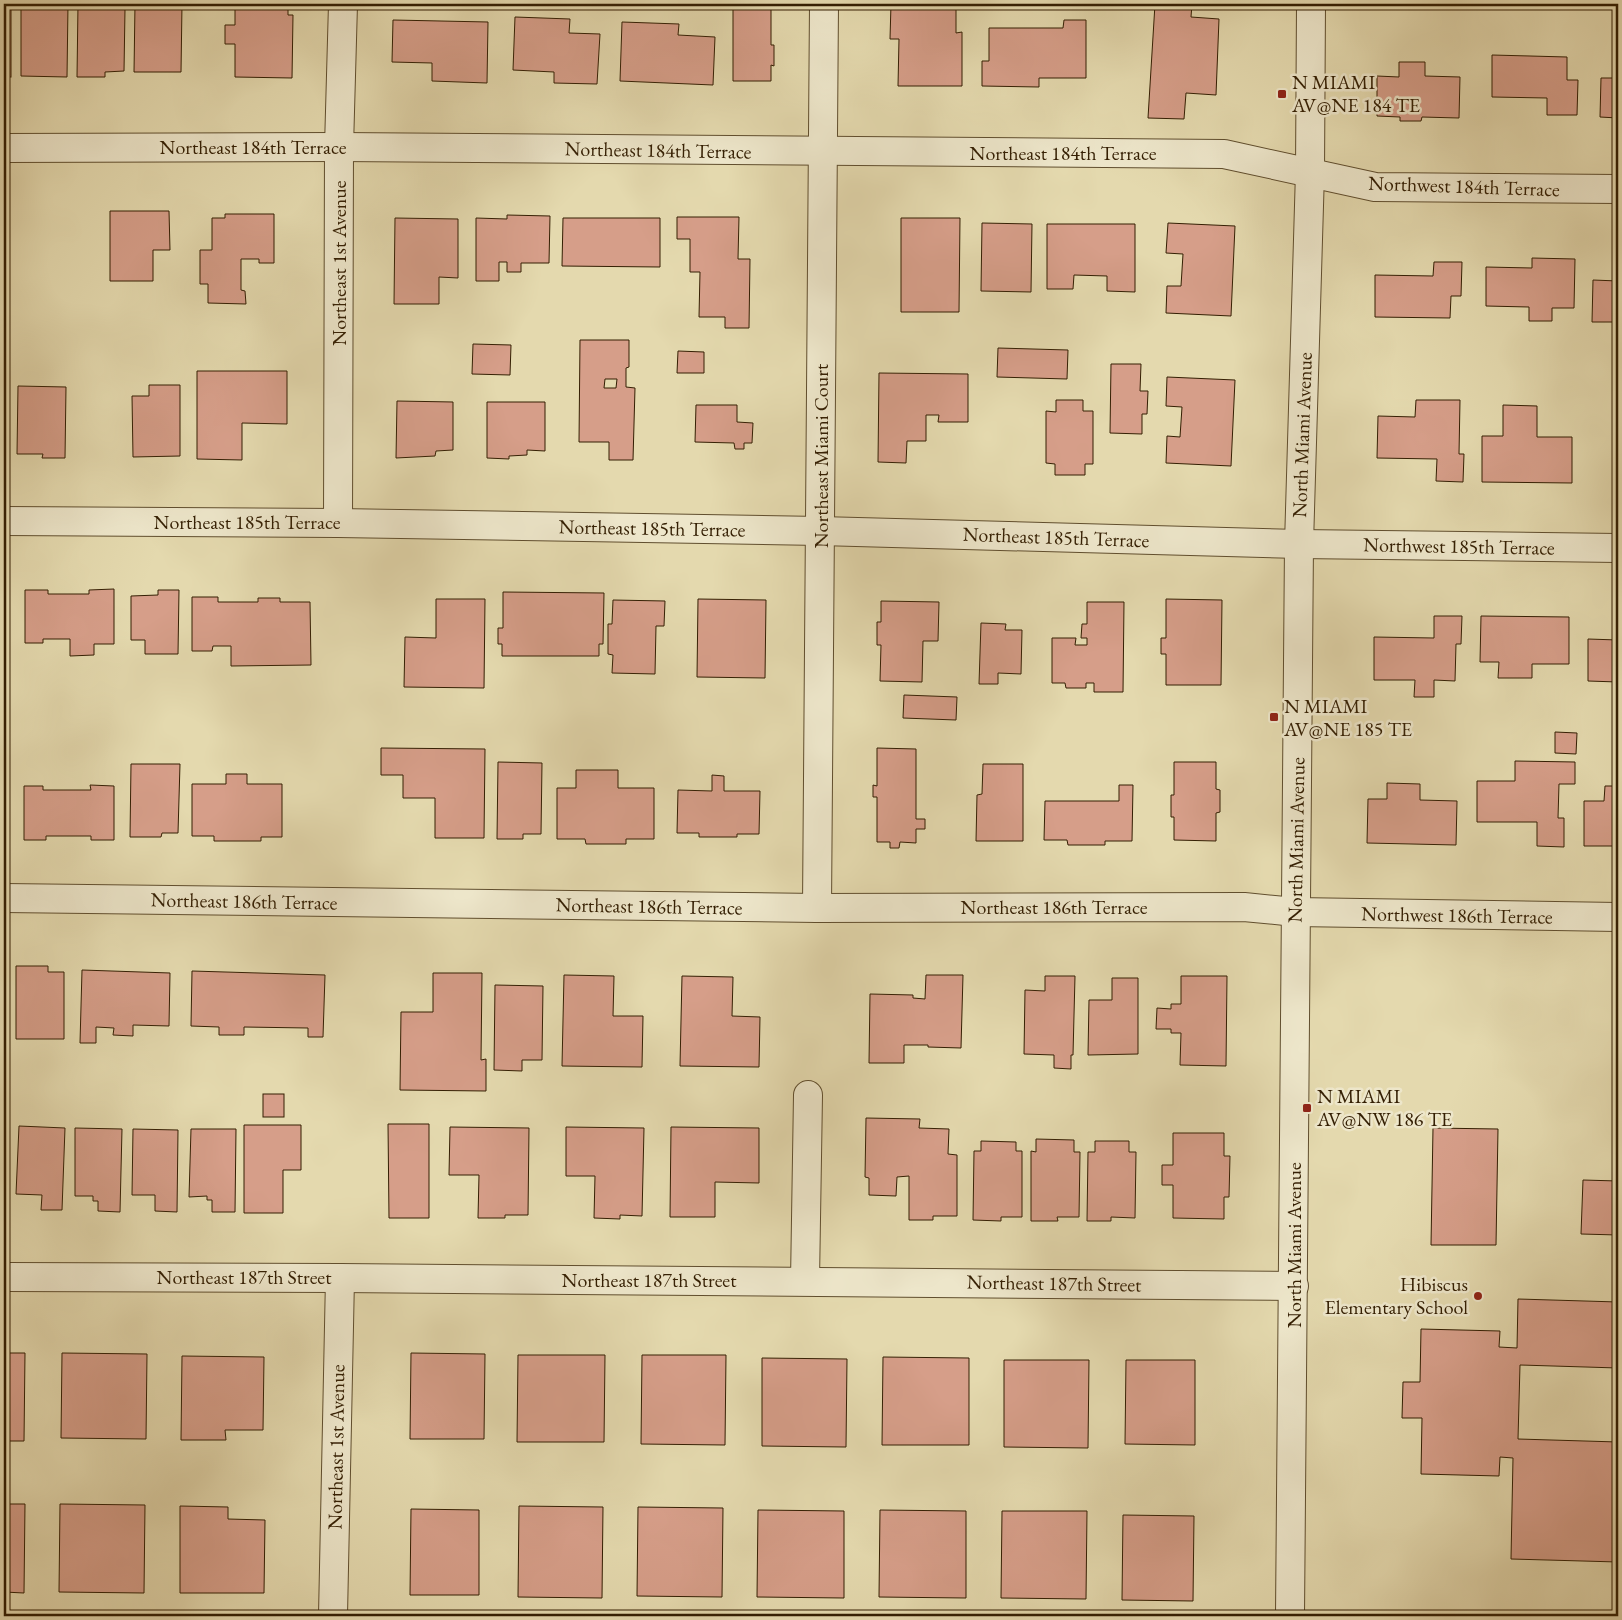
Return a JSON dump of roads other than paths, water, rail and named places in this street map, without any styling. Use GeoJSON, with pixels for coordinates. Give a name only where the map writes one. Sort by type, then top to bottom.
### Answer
{"type":"FeatureCollection","features":[{"type":"Feature","properties":{"kind":"street","name":"Northeast 1st Avenue"},"geometry":{"type":"LineString","coordinates":[[338,523],[339,147],[342,4]]}},
{"type":"Feature","properties":{"kind":"street","name":"Northeast Miami Court"},"geometry":{"type":"LineString","coordinates":[[816,908],[824,4]]}},
{"type":"Feature","properties":{"kind":"street","name":"North Miami Avenue"},"geometry":{"type":"LineString","coordinates":[[1290,1616],[1299,544],[1310,172],[1311,4]]}},
{"type":"Feature","properties":{"kind":"street","name":"Northeast 184th Terrace"},"geometry":{"type":"LineString","coordinates":[[4,148],[339,147],[1224,154],[1310,172]]}},
{"type":"Feature","properties":{"kind":"street","name":"Northwest 184th Terrace"},"geometry":{"type":"LineString","coordinates":[[1310,172],[1375,187],[1618,189]]}},
{"type":"Feature","properties":{"kind":"street","name":"Northeast 185th Terrace"},"geometry":{"type":"LineString","coordinates":[[4,521],[338,523],[820,531],[1299,544]]}},
{"type":"Feature","properties":{"kind":"street","name":"Northwest 185th Terrace"},"geometry":{"type":"LineString","coordinates":[[1299,544],[1618,548]]}},
{"type":"Feature","properties":{"kind":"street","name":"Northeast 186th Terrace"},"geometry":{"type":"LineString","coordinates":[[4,898],[816,908],[1244,907],[1295,912]]}},
{"type":"Feature","properties":{"kind":"street","name":"Northwest 186th Terrace"},"geometry":{"type":"LineString","coordinates":[[1295,912],[1618,917]]}},
{"type":"Feature","properties":{"kind":"street"},"geometry":{"type":"LineString","coordinates":[[805,1281],[808,1094]]}},
{"type":"Feature","properties":{"kind":"street","name":"Northeast 187th Street"},"geometry":{"type":"LineString","coordinates":[[4,1277],[805,1281],[1294,1286]]}},
{"type":"Feature","properties":{"kind":"street","name":"Northeast 1st Avenue"},"geometry":{"type":"LineString","coordinates":[[333,1616],[340,1278]]}},
{"type":"Feature","properties":{"kind":"place","name":"N MIAMI AV@NE 184 TE"},"geometry":{"type":"Point","coordinates":[1282,94]}},
{"type":"Feature","properties":{"kind":"place","name":"N MIAMI AV@NE 185 TE"},"geometry":{"type":"Point","coordinates":[1274,717]}},
{"type":"Feature","properties":{"kind":"place","name":"N MIAMI AV@NW 186 TE"},"geometry":{"type":"Point","coordinates":[1307,1108]}},
{"type":"Feature","properties":{"kind":"place","name":"Hibiscus Elementary School"},"geometry":{"type":"Point","coordinates":[1478,1296]}}]}
